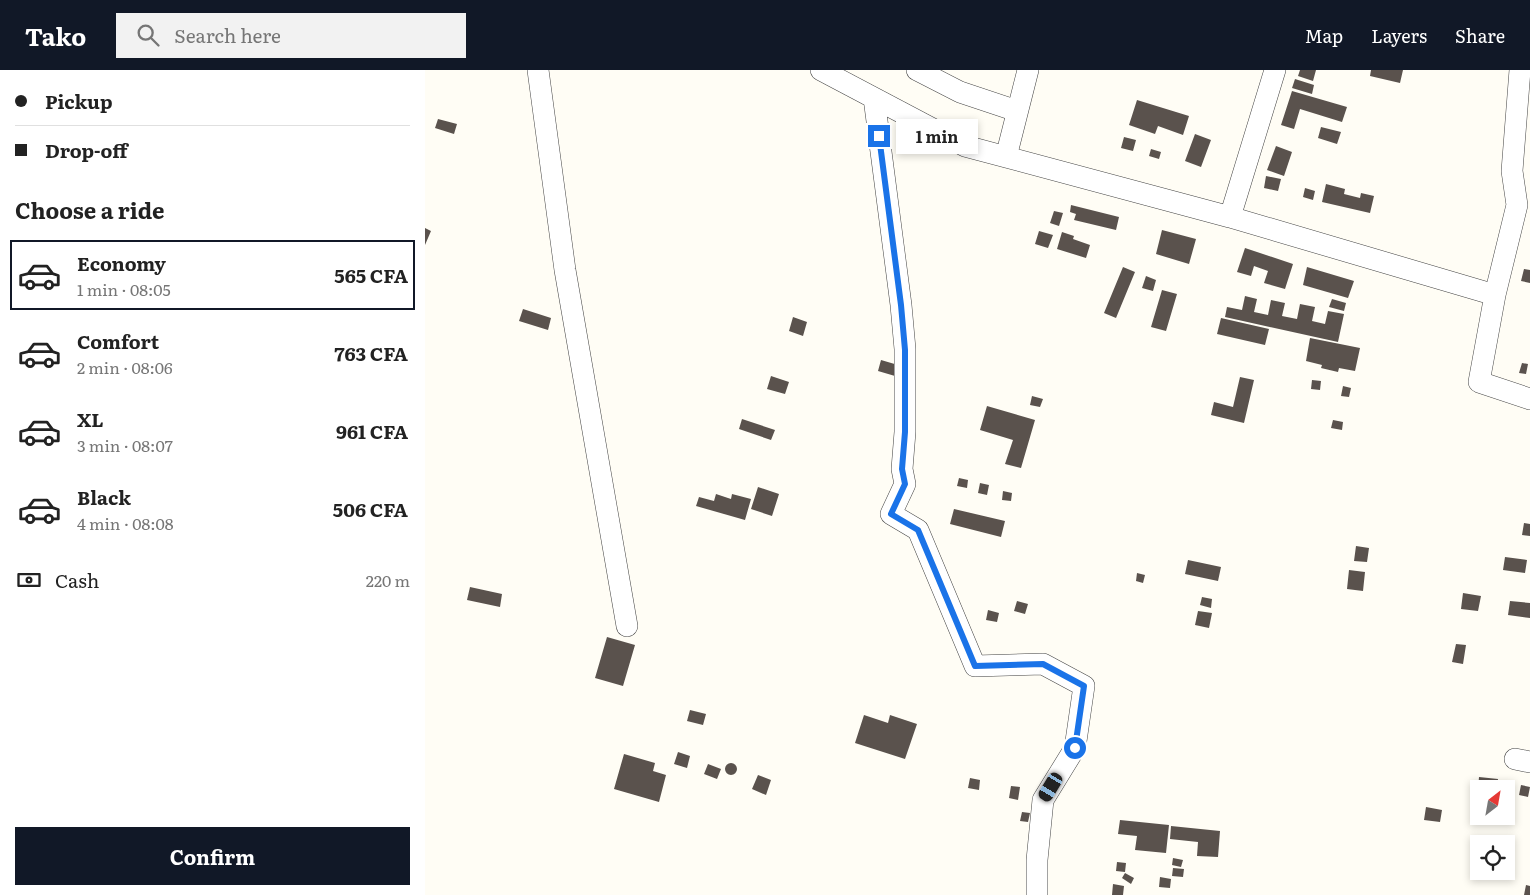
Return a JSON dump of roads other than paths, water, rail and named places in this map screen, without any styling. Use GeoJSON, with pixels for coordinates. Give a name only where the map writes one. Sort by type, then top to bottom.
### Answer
{"type":"FeatureCollection","features":[{"type":"Feature","properties":{"kind":"street"},"geometry":{"type":"LineString","coordinates":[[538,70],[565,270],[627,626]]}},
{"type":"Feature","properties":{"kind":"street"},"geometry":{"type":"LineString","coordinates":[[821,70],[965,146],[1230,217],[1495,295]]}},
{"type":"Feature","properties":{"kind":"street"},"geometry":{"type":"LineString","coordinates":[[917,70],[960,92],[1017,111]]}},
{"type":"Feature","properties":{"kind":"street"},"geometry":{"type":"LineString","coordinates":[[1006,157],[1028,70]]}},
{"type":"Feature","properties":{"kind":"street"},"geometry":{"type":"LineString","coordinates":[[1230,217],[1275,70]]}},
{"type":"Feature","properties":{"kind":"street"},"geometry":{"type":"LineString","coordinates":[[1520,70],[1512,171],[1517,205],[1495,295],[1479,382],[1530,399]]}},
{"type":"Feature","properties":{"kind":"street"},"geometry":{"type":"LineString","coordinates":[[874,98],[901,305],[905,350],[905,432],[902,469],[905,484],[891,514],[918,530],[975,666],[1043,664],[1084,686],[1075,748],[1043,800],[1037,860],[1037,895]]}}]}
